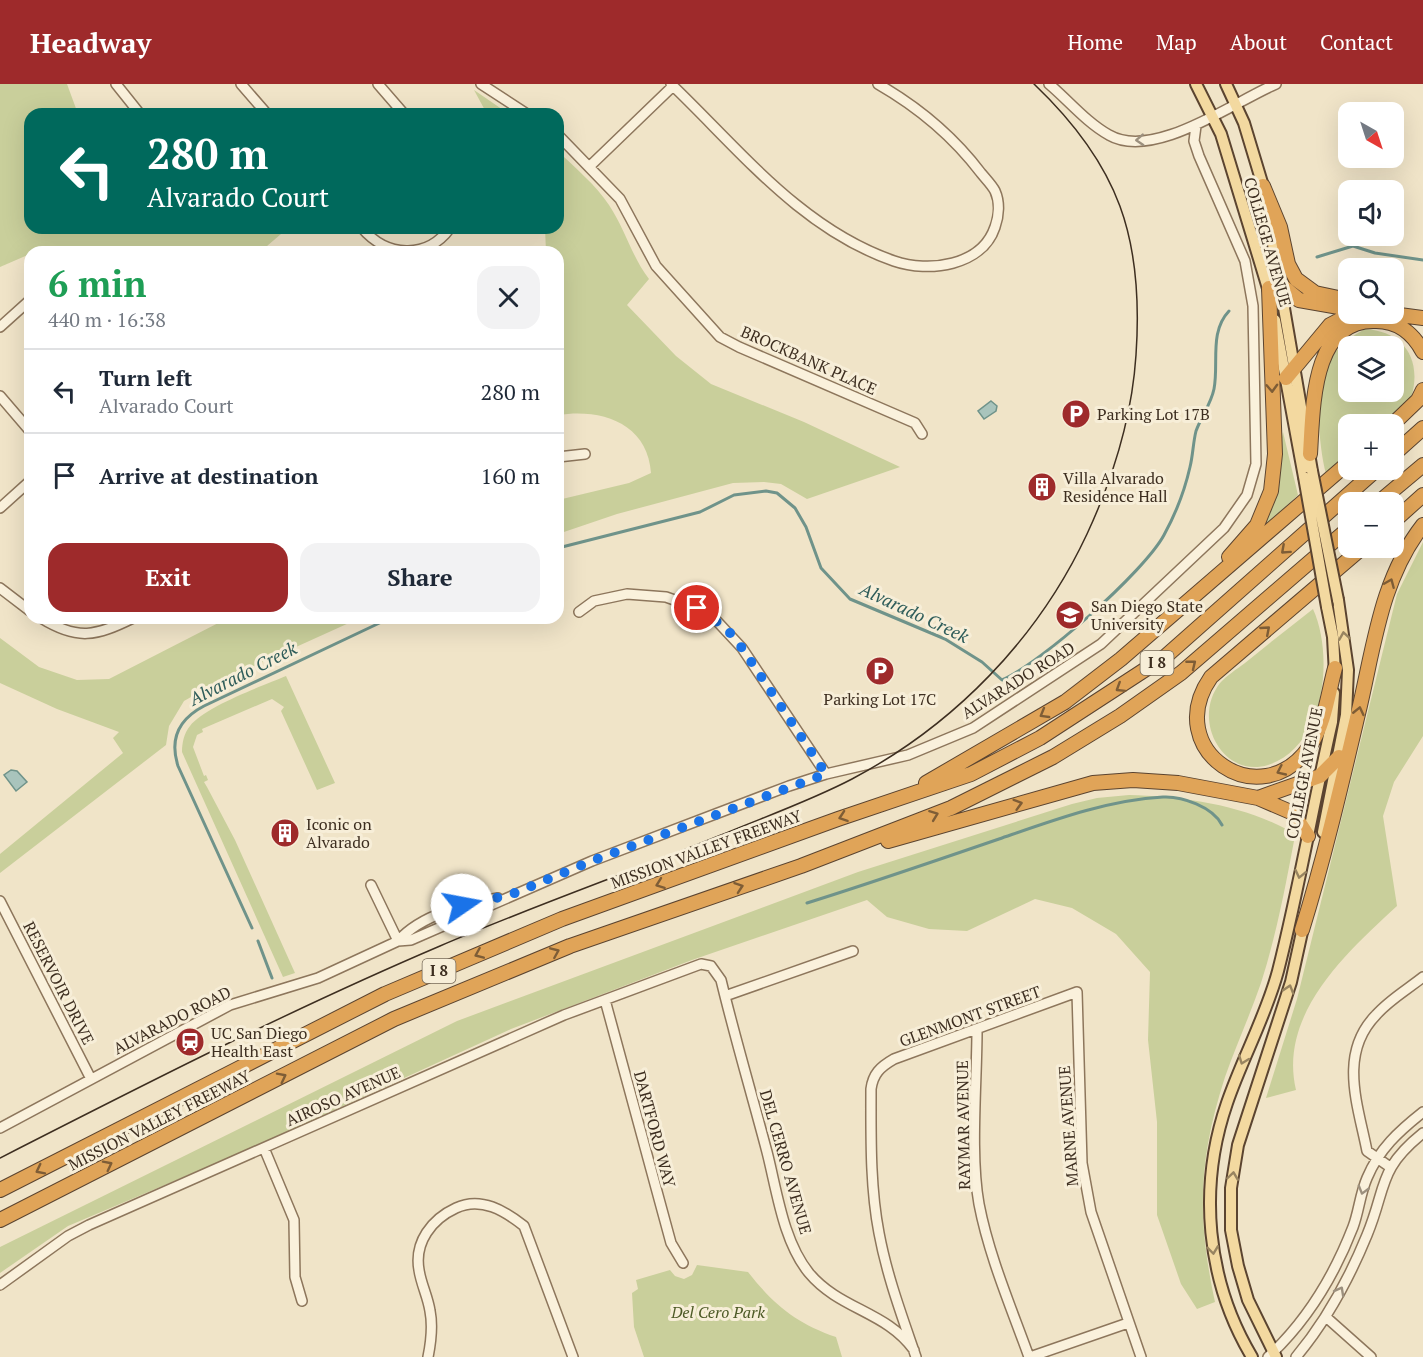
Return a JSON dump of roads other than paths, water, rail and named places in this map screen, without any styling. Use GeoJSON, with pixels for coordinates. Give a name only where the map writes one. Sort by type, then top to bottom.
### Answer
{"type":"FeatureCollection","features":[{"type":"Feature","properties":{"kind":"highway"},"geometry":{"type":"LineString","coordinates":[[1263,186],[1280,227],[1288,264],[1296,279],[1315,293],[1338,298]]}},
{"type":"Feature","properties":{"kind":"highway"},"geometry":{"type":"LineString","coordinates":[[1178,611],[1257,525],[1271,491],[1275,454],[1275,286],[1304,302],[1338,307]]}},
{"type":"Feature","properties":{"kind":"highway"},"geometry":{"type":"LineString","coordinates":[[1404,309],[1423,312]]}},
{"type":"Feature","properties":{"kind":"highway"},"geometry":{"type":"LineString","coordinates":[[1404,316],[1423,318]]}},
{"type":"Feature","properties":{"kind":"highway"},"geometry":{"type":"LineString","coordinates":[[1286,378],[1295,364],[1330,325],[1338,321]]}},
{"type":"Feature","properties":{"kind":"highway"},"geometry":{"type":"LineString","coordinates":[[1310,454],[1314,399],[1319,370],[1326,353],[1339,334],[1358,322],[1393,323],[1412,336],[1423,352]]}},
{"type":"Feature","properties":{"kind":"highway"},"geometry":{"type":"LineString","coordinates":[[1403,414],[1418,400],[1423,390]]}},
{"type":"Feature","properties":{"kind":"highway"},"geometry":{"type":"LineString","coordinates":[[1404,445],[1423,429]]}},
{"type":"Feature","properties":{"kind":"highway"},"geometry":{"type":"LineString","coordinates":[[1391,492],[1423,465]]}},
{"type":"Feature","properties":{"kind":"highway"},"geometry":{"type":"LineString","coordinates":[[899,798],[1065,702],[1178,611],[1338,472]]}},
{"type":"Feature","properties":{"kind":"highway","name":"MISSION VALLEY FREEWAY"},"geometry":{"type":"LineString","coordinates":[[0,1190],[385,994],[562,919],[971,774],[1040,738],[1134,680],[1185,640],[1365,480]]}},
{"type":"Feature","properties":{"kind":"highway"},"geometry":{"type":"LineString","coordinates":[[1404,511],[1423,495]]}},
{"type":"Feature","properties":{"kind":"highway"},"geometry":{"type":"LineString","coordinates":[[1302,930],[1325,855],[1387,591],[1410,544],[1423,525]]}},
{"type":"Feature","properties":{"kind":"highway","name":"MISSION VALLEY FREEWAY"},"geometry":{"type":"LineString","coordinates":[[0,1220],[394,1020],[570,946],[801,866],[951,808],[1053,757],[1104,726],[1207,652],[1338,538]]}},
{"type":"Feature","properties":{"kind":"highway"},"geometry":{"type":"LineString","coordinates":[[1335,668],[1317,734],[1303,754],[1286,770],[1271,775],[1245,776],[1222,766],[1207,752],[1196,720],[1204,688],[1211,677],[1350,558]]}},
{"type":"Feature","properties":{"kind":"highway"},"geometry":{"type":"LineString","coordinates":[[1258,798],[1320,776],[1339,757]]}},
{"type":"Feature","properties":{"kind":"highway"},"geometry":{"type":"LineString","coordinates":[[801,866],[1093,783],[1133,780],[1178,783],[1258,798],[1293,813],[1308,836]]}},
{"type":"Feature","properties":{"kind":"main road","name":"COLLEGE AVENUE"},"geometry":{"type":"LineString","coordinates":[[1196,84],[1213,116],[1275,286],[1295,364],[1310,454],[1308,474],[1335,668],[1332,722],[1277,974],[1221,1120],[1209,1184],[1215,1266],[1226,1304],[1252,1357]]}},
{"type":"Feature","properties":{"kind":"main road","name":"COLLEGE AVENUE"},"geometry":{"type":"LineString","coordinates":[[1226,84],[1236,103],[1263,186],[1286,378],[1338,600],[1348,670],[1346,715],[1339,757],[1291,982],[1238,1145],[1231,1188],[1232,1230],[1238,1266],[1248,1300],[1272,1355]]}},
{"type":"Feature","properties":{"kind":"street"},"geometry":{"type":"LineString","coordinates":[[116,84],[135,108]]}},
{"type":"Feature","properties":{"kind":"street"},"geometry":{"type":"LineString","coordinates":[[241,84],[262,108]]}},
{"type":"Feature","properties":{"kind":"street"},"geometry":{"type":"LineString","coordinates":[[378,84],[399,108]]}},
{"type":"Feature","properties":{"kind":"street"},"geometry":{"type":"LineString","coordinates":[[481,84],[518,108]]}},
{"type":"Feature","properties":{"kind":"street"},"geometry":{"type":"LineString","coordinates":[[590,166],[672,85],[761,176],[795,205],[860,247],[896,262],[934,266],[968,259],[991,239],[999,216],[995,191],[944,131],[904,99],[878,84]]}},
{"type":"Feature","properties":{"kind":"street"},"geometry":{"type":"LineString","coordinates":[[1049,84],[1110,136],[1140,141],[1196,126],[1276,84]]}},
{"type":"Feature","properties":{"kind":"street","name":"ALVARADO ROAD"},"geometry":{"type":"LineString","coordinates":[[0,1128],[231,1005],[318,978],[398,941],[411,940],[510,895],[601,858],[826,774],[908,755],[973,728],[1058,675],[1118,629],[1224,528],[1243,504],[1251,485],[1257,453],[1252,306],[1245,261],[1194,141],[1196,126]]}},
{"type":"Feature","properties":{"kind":"street","name":"BROCKBANK PLACE"},"geometry":{"type":"LineString","coordinates":[[564,141],[620,199],[656,266],[720,336],[739,347],[915,423],[922,434]]}},
{"type":"Feature","properties":{"kind":"street"},"geometry":{"type":"LineString","coordinates":[[368,234],[378,244],[384,246]]}},
{"type":"Feature","properties":{"kind":"street"},"geometry":{"type":"LineString","coordinates":[[430,246],[445,234]]}},
{"type":"Feature","properties":{"kind":"street"},"geometry":{"type":"LineString","coordinates":[[0,327],[24,305]]}},
{"type":"Feature","properties":{"kind":"street"},"geometry":{"type":"LineString","coordinates":[[0,396],[24,424]]}},
{"type":"Feature","properties":{"kind":"street"},"geometry":{"type":"LineString","coordinates":[[564,456],[585,454]]}},
{"type":"Feature","properties":{"kind":"street"},"geometry":{"type":"LineString","coordinates":[[0,508],[24,486]]}},
{"type":"Feature","properties":{"kind":"street"},"geometry":{"type":"LineString","coordinates":[[0,588],[24,606]]}},
{"type":"Feature","properties":{"kind":"street"},"geometry":{"type":"LineString","coordinates":[[579,612],[594,602],[627,594],[666,597],[697,608],[714,618],[742,648],[826,774]]}},
{"type":"Feature","properties":{"kind":"street"},"geometry":{"type":"LineString","coordinates":[[55,624],[79,634],[102,633],[121,624]]}},
{"type":"Feature","properties":{"kind":"street"},"geometry":{"type":"LineString","coordinates":[[371,885],[398,941]]}},
{"type":"Feature","properties":{"kind":"street","name":"RESERVOIR DRIVE"},"geometry":{"type":"LineString","coordinates":[[0,901],[91,1079]]}},
{"type":"Feature","properties":{"kind":"street"},"geometry":{"type":"LineString","coordinates":[[725,996],[853,951]]}},
{"type":"Feature","properties":{"kind":"street","name":"AIROSO AVENUE"},"geometry":{"type":"LineString","coordinates":[[0,1285],[69,1236],[89,1225],[495,1044],[694,965],[711,966]]}},
{"type":"Feature","properties":{"kind":"street","name":"DEL CERRO AVENUE"},"geometry":{"type":"LineString","coordinates":[[711,966],[721,980],[786,1224],[796,1252],[810,1274],[829,1292],[850,1306],[889,1323],[915,1354]]}},
{"type":"Feature","properties":{"kind":"street"},"geometry":{"type":"LineString","coordinates":[[1390,1167],[1367,1151],[1353,1084],[1353,1062],[1363,1031],[1376,1014],[1423,976]]}},
{"type":"Feature","properties":{"kind":"street","name":"GLENMONT STREET"},"geometry":{"type":"LineString","coordinates":[[915,1354],[892,1288],[874,1204],[871,1089],[876,1073],[894,1059],[1077,992]]}},
{"type":"Feature","properties":{"kind":"street","name":"MARNE AVENUE"},"geometry":{"type":"LineString","coordinates":[[1077,992],[1082,1163],[1091,1212],[1141,1357]]}},
{"type":"Feature","properties":{"kind":"street","name":"DARTFORD WAY"},"geometry":{"type":"LineString","coordinates":[[605,1000],[671,1243],[683,1263]]}},
{"type":"Feature","properties":{"kind":"street","name":"RAYMAR AVENUE"},"geometry":{"type":"LineString","coordinates":[[977,1030],[976,1160],[979,1203],[991,1251],[1029,1357]]}},
{"type":"Feature","properties":{"kind":"street"},"geometry":{"type":"LineString","coordinates":[[1272,1355],[1312,1308],[1330,1277],[1353,1227],[1366,1179],[1376,1159],[1394,1137],[1423,1112]]}},
{"type":"Feature","properties":{"kind":"street"},"geometry":{"type":"LineString","coordinates":[[1296,1357],[1326,1317],[1344,1285],[1368,1232],[1382,1185],[1390,1167],[1400,1153],[1423,1133]]}},
{"type":"Feature","properties":{"kind":"street"},"geometry":{"type":"LineString","coordinates":[[264,1148],[294,1220],[295,1277],[302,1301]]}},
{"type":"Feature","properties":{"kind":"street"},"geometry":{"type":"LineString","coordinates":[[428,1357],[432,1333],[430,1311],[419,1270],[421,1242],[434,1221],[462,1205],[493,1206],[509,1214],[524,1226],[573,1357]]}},
{"type":"Feature","properties":{"kind":"street"},"geometry":{"type":"LineString","coordinates":[[1326,1317],[1371,1357]]}},
{"type":"Feature","properties":{"kind":"street"},"geometry":{"type":"LineString","coordinates":[[1029,1357],[1128,1323]]}},
{"type":"Feature","properties":{"kind":"water"},"geometry":{"type":"Polygon","coordinates":[[[991,401],[997,406],[996,411],[984,419],[978,411],[991,401]]]}},
{"type":"Feature","properties":{"kind":"water"},"geometry":{"type":"Polygon","coordinates":[[[11,770],[17,771],[27,782],[16,791],[4,775],[11,770]]]}},
{"type":"Feature","properties":{"kind":"waterway","name":"Alvarado Creek"},"geometry":{"type":"LineString","coordinates":[[1317,257],[1353,246],[1375,253],[1423,260]]}},
{"type":"Feature","properties":{"kind":"waterway","name":"Alvarado Creek"},"geometry":{"type":"LineString","coordinates":[[564,546],[700,512],[734,495],[766,491],[777,493],[795,508],[806,527],[821,568],[850,599],[945,639],[982,662],[1002,680],[1041,655],[1090,615],[1136,571],[1164,535],[1185,484],[1196,431],[1213,395],[1217,338],[1219,328],[1229,311]]}},
{"type":"Feature","properties":{"kind":"waterway","name":"Alvarado Creek"},"geometry":{"type":"LineString","coordinates":[[252,928],[178,766],[175,747],[178,730],[188,717],[204,706],[377,624]]}},
{"type":"Feature","properties":{"kind":"waterway"},"geometry":{"type":"LineString","coordinates":[[807,903],[1059,819],[1121,802],[1163,797],[1179,798],[1212,813],[1222,825]]}},
{"type":"Feature","properties":{"kind":"waterway","name":"Alvarado Creek"},"geometry":{"type":"LineString","coordinates":[[258,941],[272,978]]}},
{"type":"Feature","properties":{"kind":"tram line"},"geometry":{"type":"LineString","coordinates":[[0,1158],[218,1048],[384,970],[545,903],[787,809],[836,787],[889,757],[925,733],[989,676],[1044,609],[1087,534],[1120,446],[1126,424],[1136,355],[1135,275],[1130,239],[1120,206],[1106,174],[1087,144],[1063,114],[1034,84]]}},
{"type":"Feature","properties":{"kind":"place","name":"Parking Lot 17B"},"geometry":{"type":"Point","coordinates":[1076,414]}},
{"type":"Feature","properties":{"kind":"place","name":"Villa Alvarado Residence Hall"},"geometry":{"type":"Point","coordinates":[1042,487]}},
{"type":"Feature","properties":{"kind":"place","name":"San Diego State University"},"geometry":{"type":"Point","coordinates":[1070,615]}},
{"type":"Feature","properties":{"kind":"place","name":"Parking Lot 17C"},"geometry":{"type":"Point","coordinates":[880,671]}},
{"type":"Feature","properties":{"kind":"place","name":"Iconic on Alvarado"},"geometry":{"type":"Point","coordinates":[285,833]}},
{"type":"Feature","properties":{"kind":"place","name":"UC San Diego Health East"},"geometry":{"type":"Point","coordinates":[190,1042]}},
{"type":"Feature","properties":{"kind":"park label","name":"Del Cero Park"},"geometry":{"type":"Point","coordinates":[718,1312]}}]}
